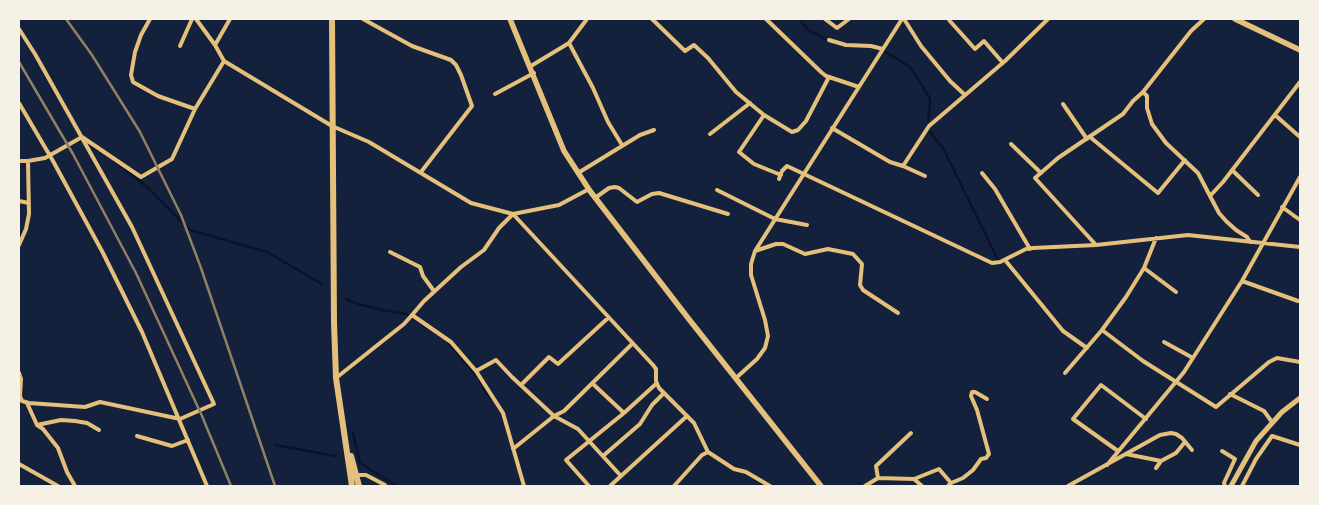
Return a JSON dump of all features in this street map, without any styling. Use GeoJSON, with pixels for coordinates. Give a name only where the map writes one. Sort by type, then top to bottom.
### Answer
{"type":"FeatureCollection","features":[{"type":"Feature","properties":{"kind":"highway"},"geometry":{"type":"LineString","coordinates":[[332,19],[336,378],[352,486]]}},
{"type":"Feature","properties":{"kind":"highway"},"geometry":{"type":"LineString","coordinates":[[344,434],[358,486]]}},
{"type":"Feature","properties":{"kind":"main road"},"geometry":{"type":"LineString","coordinates":[[510,19],[534,73],[564,151],[578,173],[595,198],[821,486]]}},
{"type":"Feature","properties":{"kind":"main road"},"geometry":{"type":"LineString","coordinates":[[1235,19],[1300,50]]}},
{"type":"Feature","properties":{"kind":"street"},"geometry":{"type":"LineString","coordinates":[[150,19],[141,34],[135,52],[131,75],[133,82],[158,96],[196,109]]}},
{"type":"Feature","properties":{"kind":"street"},"geometry":{"type":"LineString","coordinates":[[180,46],[194,19],[215,45],[224,61],[332,126],[370,142],[462,199],[513,214],[559,205],[589,189]]}},
{"type":"Feature","properties":{"kind":"street"},"geometry":{"type":"LineString","coordinates":[[215,45],[229,19]]}},
{"type":"Feature","properties":{"kind":"street"},"geometry":{"type":"LineString","coordinates":[[363,19],[412,46],[451,60],[461,75],[472,106],[421,172]]}},
{"type":"Feature","properties":{"kind":"street"},"geometry":{"type":"LineString","coordinates":[[530,66],[569,43],[587,19]]}},
{"type":"Feature","properties":{"kind":"street"},"geometry":{"type":"LineString","coordinates":[[652,19],[685,51],[694,45],[708,58],[736,92],[764,115],[792,132],[798,130],[806,121],[829,77]]}},
{"type":"Feature","properties":{"kind":"street"},"geometry":{"type":"LineString","coordinates":[[766,19],[821,72],[858,88]]}},
{"type":"Feature","properties":{"kind":"street"},"geometry":{"type":"LineString","coordinates":[[826,19],[837,28]]}},
{"type":"Feature","properties":{"kind":"street"},"geometry":{"type":"LineString","coordinates":[[832,32],[849,19]]}},
{"type":"Feature","properties":{"kind":"street"},"geometry":{"type":"LineString","coordinates":[[736,378],[758,359],[765,348],[768,336],[751,275],[751,264],[755,250],[903,19],[921,46],[950,81],[965,95]]}},
{"type":"Feature","properties":{"kind":"street"},"geometry":{"type":"LineString","coordinates":[[903,166],[929,126],[1003,63],[1048,19]]}},
{"type":"Feature","properties":{"kind":"street"},"geometry":{"type":"LineString","coordinates":[[1096,245],[1035,178],[1058,158],[1123,114],[1143,92],[1182,42],[1204,19]]}},
{"type":"Feature","properties":{"kind":"street"},"geometry":{"type":"LineString","coordinates":[[949,20],[975,49],[984,41],[1003,63]]}},
{"type":"Feature","properties":{"kind":"street"},"geometry":{"type":"LineString","coordinates":[[19,29],[35,54],[132,227],[214,404],[180,418],[100,402],[85,407],[26,402],[22,401],[20,396],[19,373]]}},
{"type":"Feature","properties":{"kind":"street"},"geometry":{"type":"LineString","coordinates":[[829,40],[846,45],[871,46],[883,49]]}},
{"type":"Feature","properties":{"kind":"street"},"geometry":{"type":"LineString","coordinates":[[569,43],[593,88],[608,122],[622,145]]}},
{"type":"Feature","properties":{"kind":"street"},"geometry":{"type":"LineString","coordinates":[[82,137],[141,177],[172,159],[196,109],[224,61]]}},
{"type":"Feature","properties":{"kind":"street"},"geometry":{"type":"LineString","coordinates":[[494,94],[534,73]]}},
{"type":"Feature","properties":{"kind":"street"},"geometry":{"type":"LineString","coordinates":[[1210,196],[1300,82]]}},
{"type":"Feature","properties":{"kind":"street"},"geometry":{"type":"LineString","coordinates":[[1143,92],[1147,96],[1149,116],[1152,124],[1166,143],[1198,173],[1223,217],[1236,230],[1247,236],[1250,242]]}},
{"type":"Feature","properties":{"kind":"street"},"geometry":{"type":"LineString","coordinates":[[19,103],[103,253],[142,332],[180,418],[207,486]]}},
{"type":"Feature","properties":{"kind":"street"},"geometry":{"type":"LineString","coordinates":[[710,134],[750,103]]}},
{"type":"Feature","properties":{"kind":"street"},"geometry":{"type":"LineString","coordinates":[[1063,104],[1089,138],[1158,193],[1185,160]]}},
{"type":"Feature","properties":{"kind":"street"},"geometry":{"type":"LineString","coordinates":[[764,115],[738,152],[754,164],[780,177],[782,171],[787,166],[992,262],[1005,260],[1026,249],[1096,245],[1156,238],[1199,236],[1300,247]]}},
{"type":"Feature","properties":{"kind":"street"},"geometry":{"type":"LineString","coordinates":[[1275,115],[1300,138]]}},
{"type":"Feature","properties":{"kind":"street"},"geometry":{"type":"LineString","coordinates":[[832,128],[890,162],[925,176]]}},
{"type":"Feature","properties":{"kind":"street"},"geometry":{"type":"LineString","coordinates":[[578,173],[622,145],[654,130]]}},
{"type":"Feature","properties":{"kind":"street"},"geometry":{"type":"LineString","coordinates":[[19,162],[28,162],[50,156],[82,137]]}},
{"type":"Feature","properties":{"kind":"street"},"geometry":{"type":"LineString","coordinates":[[1010,144],[1041,173]]}},
{"type":"Feature","properties":{"kind":"street"},"geometry":{"type":"LineString","coordinates":[[19,246],[30,214],[28,162]]}},
{"type":"Feature","properties":{"kind":"street"},"geometry":{"type":"LineString","coordinates":[[1232,170],[1258,195]]}},
{"type":"Feature","properties":{"kind":"street"},"geometry":{"type":"LineString","coordinates":[[982,173],[995,189],[1030,249]]}},
{"type":"Feature","properties":{"kind":"street"},"geometry":{"type":"LineString","coordinates":[[1107,465],[1177,381],[1193,358],[1242,281],[1300,177]]}},
{"type":"Feature","properties":{"kind":"street"},"geometry":{"type":"LineString","coordinates":[[595,198],[609,188],[615,187],[637,202],[652,194],[659,193],[728,214]]}},
{"type":"Feature","properties":{"kind":"street"},"geometry":{"type":"LineString","coordinates":[[717,190],[775,219],[806,225]]}},
{"type":"Feature","properties":{"kind":"street"},"geometry":{"type":"LineString","coordinates":[[19,201],[30,203]]}},
{"type":"Feature","properties":{"kind":"street"},"geometry":{"type":"LineString","coordinates":[[1282,207],[1300,220]]}},
{"type":"Feature","properties":{"kind":"street"},"geometry":{"type":"LineString","coordinates":[[336,378],[404,324],[461,267],[484,250],[499,228],[513,214]]}},
{"type":"Feature","properties":{"kind":"street"},"geometry":{"type":"LineString","coordinates":[[513,214],[656,369],[657,383],[664,393],[694,423],[708,452],[734,469],[746,472],[770,486]]}},
{"type":"Feature","properties":{"kind":"street"},"geometry":{"type":"LineString","coordinates":[[1065,373],[1102,330],[1144,268],[1156,238]]}},
{"type":"Feature","properties":{"kind":"street"},"geometry":{"type":"LineString","coordinates":[[755,250],[783,244],[805,254],[828,249],[853,254],[862,264],[860,285],[863,290],[898,313]]}},
{"type":"Feature","properties":{"kind":"street"},"geometry":{"type":"LineString","coordinates":[[390,252],[420,267],[423,276],[434,292]]}},
{"type":"Feature","properties":{"kind":"street"},"geometry":{"type":"LineString","coordinates":[[1005,260],[1063,331],[1087,348]]}},
{"type":"Feature","properties":{"kind":"street"},"geometry":{"type":"LineString","coordinates":[[1144,268],[1176,292]]}},
{"type":"Feature","properties":{"kind":"street"},"geometry":{"type":"LineString","coordinates":[[1242,281],[1298,300]]}},
{"type":"Feature","properties":{"kind":"street"},"geometry":{"type":"LineString","coordinates":[[412,315],[451,342],[476,371],[503,413],[524,486]]}},
{"type":"Feature","properties":{"kind":"street"},"geometry":{"type":"LineString","coordinates":[[521,385],[549,357],[558,364],[608,318]]}},
{"type":"Feature","properties":{"kind":"street"},"geometry":{"type":"LineString","coordinates":[[1102,330],[1143,361],[1216,407],[1269,362],[1277,358],[1295,363],[1300,362]]}},
{"type":"Feature","properties":{"kind":"street"},"geometry":{"type":"LineString","coordinates":[[1164,342],[1193,358]]}},
{"type":"Feature","properties":{"kind":"street"},"geometry":{"type":"LineString","coordinates":[[513,449],[554,416],[564,411],[632,344]]}},
{"type":"Feature","properties":{"kind":"street"},"geometry":{"type":"LineString","coordinates":[[476,371],[496,360],[554,416],[578,430],[622,476]]}},
{"type":"Feature","properties":{"kind":"street"},"geometry":{"type":"LineString","coordinates":[[589,486],[566,460],[624,413],[657,383]]}},
{"type":"Feature","properties":{"kind":"street"},"geometry":{"type":"LineString","coordinates":[[593,384],[624,413]]}},
{"type":"Feature","properties":{"kind":"street"},"geometry":{"type":"LineString","coordinates":[[1118,451],[1074,419],[1101,385],[1146,418]]}},
{"type":"Feature","properties":{"kind":"street"},"geometry":{"type":"LineString","coordinates":[[865,486],[878,478],[914,479],[939,469],[950,485],[963,478],[973,470],[981,459],[986,458],[989,454],[977,410],[971,396],[972,392],[986,399]]}},
{"type":"Feature","properties":{"kind":"street"},"geometry":{"type":"LineString","coordinates":[[602,456],[640,424],[652,405],[664,393]]}},
{"type":"Feature","properties":{"kind":"street"},"geometry":{"type":"LineString","coordinates":[[1230,394],[1264,411],[1272,422]]}},
{"type":"Feature","properties":{"kind":"street"},"geometry":{"type":"LineString","coordinates":[[1231,486],[1256,440],[1282,412],[1300,398]]}},
{"type":"Feature","properties":{"kind":"street"},"geometry":{"type":"LineString","coordinates":[[26,402],[37,425],[43,429],[58,448],[67,472],[75,486]]}},
{"type":"Feature","properties":{"kind":"street"},"geometry":{"type":"LineString","coordinates":[[610,486],[686,416]]}},
{"type":"Feature","properties":{"kind":"street"},"geometry":{"type":"LineString","coordinates":[[37,425],[60,420],[74,421],[87,423],[99,430]]}},
{"type":"Feature","properties":{"kind":"street"},"geometry":{"type":"LineString","coordinates":[[878,478],[876,466],[911,433]]}},
{"type":"Feature","properties":{"kind":"street"},"geometry":{"type":"LineString","coordinates":[[1068,486],[1166,434],[1176,434],[1192,450]]}},
{"type":"Feature","properties":{"kind":"street"},"geometry":{"type":"LineString","coordinates":[[137,436],[172,446],[188,440]]}},
{"type":"Feature","properties":{"kind":"street"},"geometry":{"type":"LineString","coordinates":[[1242,486],[1256,459],[1272,436],[1300,444]]}},
{"type":"Feature","properties":{"kind":"street"},"geometry":{"type":"LineString","coordinates":[[1156,468],[1161,461],[1176,453],[1185,442]]}},
{"type":"Feature","properties":{"kind":"street"},"geometry":{"type":"LineString","coordinates":[[1222,451],[1235,459],[1224,483],[1225,486]]}},
{"type":"Feature","properties":{"kind":"street"},"geometry":{"type":"LineString","coordinates":[[674,486],[702,455],[708,452]]}},
{"type":"Feature","properties":{"kind":"street"},"geometry":{"type":"LineString","coordinates":[[1126,454],[1161,461]]}},
{"type":"Feature","properties":{"kind":"street"},"geometry":{"type":"LineString","coordinates":[[19,464],[58,486]]}},
{"type":"Feature","properties":{"kind":"street"},"geometry":{"type":"LineString","coordinates":[[356,475],[366,475],[385,485]]}},
{"type":"Feature","properties":{"kind":"street"},"geometry":{"type":"LineString","coordinates":[[914,479],[922,486]]}},
{"type":"Feature","properties":{"kind":"waterway"},"geometry":{"type":"LineString","coordinates":[[799,19],[808,30],[827,40]]}},
{"type":"Feature","properties":{"kind":"waterway"},"geometry":{"type":"LineString","coordinates":[[884,51],[910,67],[917,77],[930,99],[928,120]]}},
{"type":"Feature","properties":{"kind":"waterway"},"geometry":{"type":"LineString","coordinates":[[930,132],[944,150],[998,260]]}},
{"type":"Feature","properties":{"kind":"waterway"},"geometry":{"type":"LineString","coordinates":[[87,145],[98,150]]}},
{"type":"Feature","properties":{"kind":"waterway"},"geometry":{"type":"LineString","coordinates":[[113,160],[147,187],[190,230],[267,252],[322,284]]}},
{"type":"Feature","properties":{"kind":"waterway"},"geometry":{"type":"LineString","coordinates":[[346,299],[382,310],[407,314],[428,328]]}},
{"type":"Feature","properties":{"kind":"waterway"},"geometry":{"type":"LineString","coordinates":[[447,341],[479,379],[491,398]]}},
{"type":"Feature","properties":{"kind":"waterway"},"geometry":{"type":"LineString","coordinates":[[353,433],[360,463],[397,486]]}},
{"type":"Feature","properties":{"kind":"waterway"},"geometry":{"type":"LineString","coordinates":[[275,445],[336,456]]}},
{"type":"Feature","properties":{"kind":"railway"},"geometry":{"type":"LineString","coordinates":[[66,19],[92,55],[140,132],[181,215],[201,268],[275,486]]}},
{"type":"Feature","properties":{"kind":"railway"},"geometry":{"type":"LineString","coordinates":[[19,62],[73,154],[136,273],[202,416],[231,486]]}}]}
